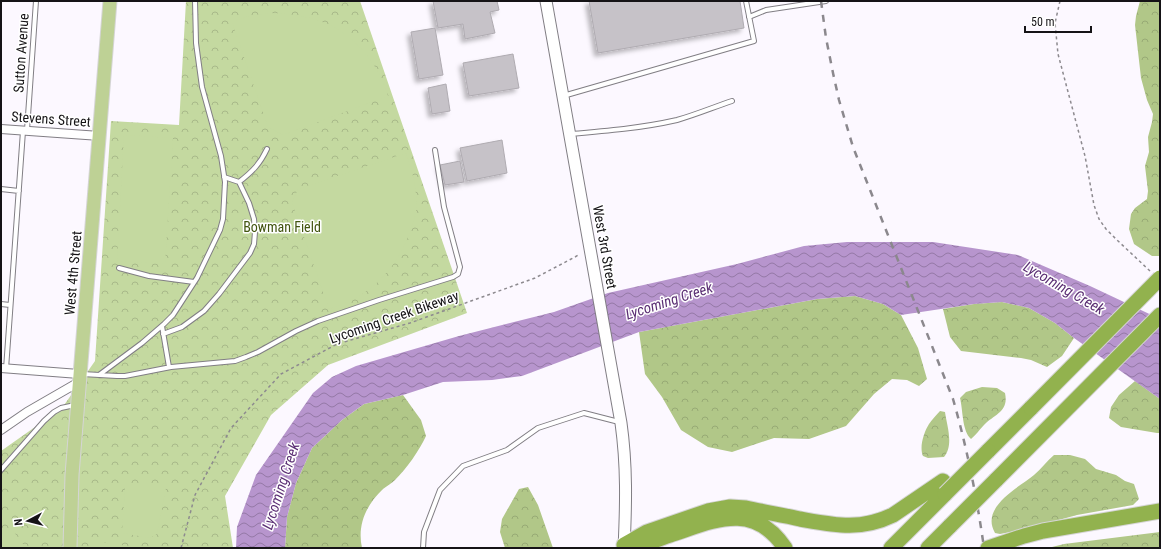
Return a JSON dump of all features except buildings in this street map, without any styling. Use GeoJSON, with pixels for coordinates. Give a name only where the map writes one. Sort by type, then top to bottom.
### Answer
{"type":"FeatureCollection","features":[{"type":"Feature","properties":{"kind":"highway"},"geometry":{"type":"LineString","coordinates":[[891,548],[944,488],[988,451],[1157,277]]}},
{"type":"Feature","properties":{"kind":"highway"},"geometry":{"type":"LineString","coordinates":[[928,548],[1160,315]]}},
{"type":"Feature","properties":{"kind":"highway"},"geometry":{"type":"LineString","coordinates":[[624,546],[647,532],[708,511],[722,508],[746,508],[833,525],[852,526],[869,524],[893,515],[944,488]]}},
{"type":"Feature","properties":{"kind":"highway"},"geometry":{"type":"LineString","coordinates":[[988,548],[1024,536],[1063,527],[1160,511]]}},
{"type":"Feature","properties":{"kind":"highway"},"geometry":{"type":"LineString","coordinates":[[624,546],[650,542],[718,520],[737,518],[751,521],[765,527],[776,536],[785,548]]}},
{"type":"Feature","properties":{"kind":"main road","name":"West 4th Street"},"geometry":{"type":"LineString","coordinates":[[70,548],[72,475],[77,405],[110,1]]}},
{"type":"Feature","properties":{"kind":"main road","name":"West 3rd Street"},"geometry":{"type":"LineString","coordinates":[[546,1],[621,423],[626,476],[624,546]]}},
{"type":"Feature","properties":{"kind":"street","name":"Stevens Street"},"geometry":{"type":"LineString","coordinates":[[1,128],[100,136]]}},
{"type":"Feature","properties":{"kind":"street"},"geometry":{"type":"LineString","coordinates":[[4,368],[79,378]]}},
{"type":"Feature","properties":{"kind":"street"},"geometry":{"type":"LineString","coordinates":[[1,430],[79,378]]}},
{"type":"Feature","properties":{"kind":"lane","name":"Sutton Avenue"},"geometry":{"type":"LineString","coordinates":[[4,368],[36,1]]}},
{"type":"Feature","properties":{"kind":"lane"},"geometry":{"type":"LineString","coordinates":[[99,375],[122,359],[173,315],[194,282],[224,219],[224,177],[221,156],[202,87],[196,43],[195,1]]}},
{"type":"Feature","properties":{"kind":"lane"},"geometry":{"type":"LineString","coordinates":[[563,96],[754,41],[746,1]]}},
{"type":"Feature","properties":{"kind":"lane"},"geometry":{"type":"LineString","coordinates":[[749,17],[766,10],[826,1]]}},
{"type":"Feature","properties":{"kind":"lane"},"geometry":{"type":"LineString","coordinates":[[570,134],[612,131],[662,123],[732,101]]}},
{"type":"Feature","properties":{"kind":"lane"},"geometry":{"type":"LineString","coordinates":[[239,182],[251,172],[262,159],[267,149]]}},
{"type":"Feature","properties":{"kind":"lane"},"geometry":{"type":"LineString","coordinates":[[79,378],[99,375],[125,376],[169,367],[235,361],[246,358],[318,321],[453,277],[458,274],[460,267],[444,207],[435,150]]}},
{"type":"Feature","properties":{"kind":"lane"},"geometry":{"type":"LineString","coordinates":[[163,334],[182,327],[204,311],[250,253],[254,244],[254,220],[249,203],[239,182],[224,177]]}},
{"type":"Feature","properties":{"kind":"lane"},"geometry":{"type":"LineString","coordinates":[[1,189],[19,191]]}},
{"type":"Feature","properties":{"kind":"lane"},"geometry":{"type":"LineString","coordinates":[[119,268],[148,276],[194,282]]}},
{"type":"Feature","properties":{"kind":"lane"},"geometry":{"type":"LineString","coordinates":[[1,304],[10,305]]}},
{"type":"Feature","properties":{"kind":"lane"},"geometry":{"type":"LineString","coordinates":[[162,326],[169,367]]}},
{"type":"Feature","properties":{"kind":"lane"},"geometry":{"type":"LineString","coordinates":[[1,470],[44,421],[54,412],[61,408],[77,405]]}},
{"type":"Feature","properties":{"kind":"lane"},"geometry":{"type":"LineString","coordinates":[[423,548],[424,532],[440,490],[463,466],[507,450],[538,428],[584,413],[621,423]]}},
{"type":"Feature","properties":{"kind":"path"},"geometry":{"type":"LineString","coordinates":[[1060,1],[1055,23],[1058,54],[1085,156],[1094,206],[1099,219],[1106,229],[1157,277]]}},
{"type":"Feature","properties":{"kind":"path","name":"Lycoming Creek Bikeway"},"geometry":{"type":"LineString","coordinates":[[182,548],[195,495],[231,428],[281,374],[337,344],[410,323],[535,278],[575,258],[590,246]]}},
{"type":"Feature","properties":{"kind":"green space","name":"Bowman Field"},"geometry":{"type":"Polygon","coordinates":[[[186,1],[360,1],[467,313],[328,365],[271,415],[225,496],[233,548],[1,548],[1,451],[62,408],[95,361],[111,121],[179,125],[186,1]]]}},
{"type":"Feature","properties":{"kind":"green space"},"geometry":{"type":"Polygon","coordinates":[[[1140,1],[1160,1],[1159,256],[1152,256],[1134,244],[1129,229],[1131,214],[1135,208],[1147,199],[1148,191],[1145,166],[1149,152],[1148,137],[1153,114],[1147,100],[1141,78],[1135,25],[1140,1]]]}},
{"type":"Feature","properties":{"kind":"green space"},"geometry":{"type":"Polygon","coordinates":[[[268,13],[302,16],[317,20],[344,33],[367,55],[379,73],[388,96],[283,135],[268,127],[232,22],[249,16],[268,13]]]}},
{"type":"Feature","properties":{"kind":"green space"},"geometry":{"type":"Polygon","coordinates":[[[124,135],[173,138],[165,264],[117,261],[124,135]]]}},
{"type":"Feature","properties":{"kind":"green space"},"geometry":{"type":"Polygon","coordinates":[[[406,153],[414,183],[416,214],[404,247],[392,266],[367,291],[358,297],[329,309],[292,202],[298,189],[406,153]]]}},
{"type":"Feature","properties":{"kind":"green space"},"geometry":{"type":"Polygon","coordinates":[[[855,296],[883,304],[901,315],[918,348],[927,379],[919,386],[907,380],[892,379],[874,394],[846,426],[809,439],[774,438],[732,452],[708,447],[681,430],[662,397],[645,374],[639,332],[817,299],[855,296]]]}},
{"type":"Feature","properties":{"kind":"green space"},"geometry":{"type":"Polygon","coordinates":[[[1002,302],[1029,308],[1055,323],[1074,338],[1062,356],[1047,367],[1031,360],[1021,358],[961,351],[950,337],[943,309],[974,304],[1002,302]]]}},
{"type":"Feature","properties":{"kind":"green space"},"geometry":{"type":"Polygon","coordinates":[[[1135,381],[1160,399],[1160,433],[1121,427],[1109,418],[1111,407],[1119,395],[1135,381]]]}},
{"type":"Feature","properties":{"kind":"green space"},"geometry":{"type":"Polygon","coordinates":[[[982,387],[997,388],[1005,393],[1005,404],[1003,409],[984,425],[971,439],[964,426],[960,398],[966,392],[982,387]]]}},
{"type":"Feature","properties":{"kind":"green space"},"geometry":{"type":"Polygon","coordinates":[[[403,395],[421,420],[426,436],[404,470],[395,480],[377,495],[364,516],[361,531],[362,548],[285,548],[287,517],[296,483],[312,448],[342,420],[364,404],[403,395]]]}},
{"type":"Feature","properties":{"kind":"green space"},"geometry":{"type":"Polygon","coordinates":[[[940,411],[945,412],[949,435],[949,447],[944,457],[928,458],[923,456],[922,452],[925,431],[940,411]]]}},
{"type":"Feature","properties":{"kind":"green space"},"geometry":{"type":"Polygon","coordinates":[[[1054,455],[1070,455],[1085,459],[1096,469],[1116,475],[1125,481],[1134,484],[1139,499],[1133,505],[1077,515],[1026,529],[1000,534],[995,533],[992,524],[993,515],[1003,499],[1034,475],[1054,455]]]}},
{"type":"Feature","properties":{"kind":"green space"},"geometry":{"type":"Polygon","coordinates":[[[528,487],[538,505],[553,548],[505,548],[500,532],[502,519],[519,489],[528,487]]]}},
{"type":"Feature","properties":{"kind":"green space"},"geometry":{"type":"Polygon","coordinates":[[[125,488],[166,488],[157,534],[150,538],[122,533],[125,488]]]}},
{"type":"Feature","properties":{"kind":"green space"},"geometry":{"type":"Polygon","coordinates":[[[10,527],[26,548],[1,548],[1,535],[10,527]]]}},
{"type":"Feature","properties":{"kind":"green space"},"geometry":{"type":"Polygon","coordinates":[[[1160,532],[1160,548],[1048,548],[1064,544],[1160,532]]]}},
{"type":"Feature","properties":{"kind":"green space"},"geometry":{"type":"Polygon","coordinates":[[[100,542],[141,548],[100,548],[100,542]]]}},
{"type":"Feature","properties":{"kind":"water","name":"Lycoming Creek"},"geometry":{"type":"Polygon","coordinates":[[[847,242],[933,242],[1018,255],[1090,286],[1160,319],[1160,399],[1055,323],[1029,308],[1002,302],[974,304],[901,315],[883,304],[855,296],[817,299],[639,332],[522,376],[492,380],[443,382],[403,395],[364,404],[342,420],[312,448],[296,483],[287,517],[285,548],[236,548],[237,527],[256,475],[313,393],[332,377],[356,366],[459,336],[554,312],[608,293],[737,264],[804,246],[847,242]]]}},
{"type":"Feature","properties":{"kind":"railway"},"geometry":{"type":"LineString","coordinates":[[821,1],[833,73],[839,100],[853,147],[953,399],[971,473],[984,548]]}}]}
